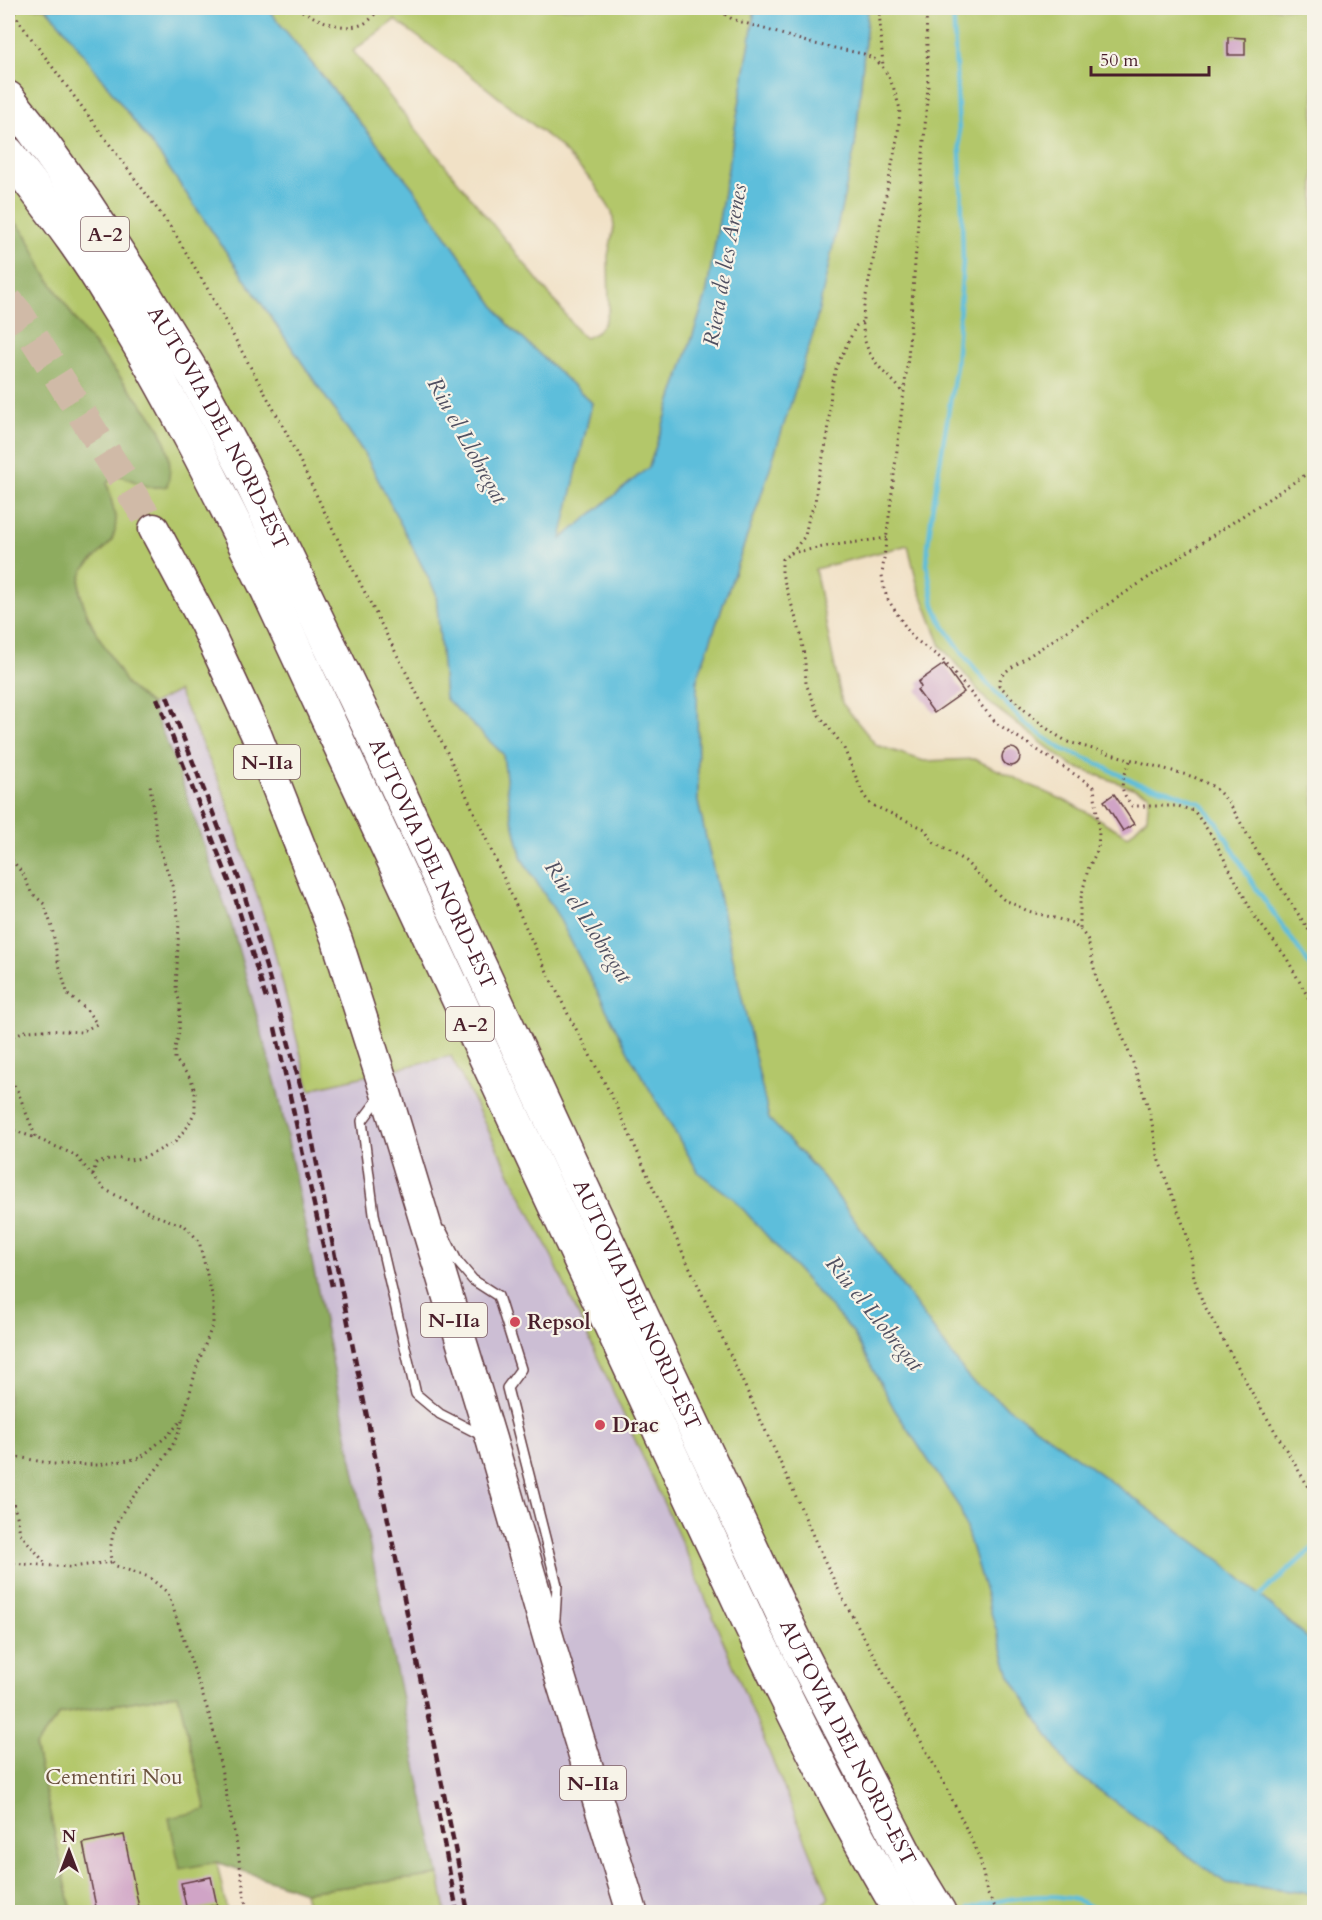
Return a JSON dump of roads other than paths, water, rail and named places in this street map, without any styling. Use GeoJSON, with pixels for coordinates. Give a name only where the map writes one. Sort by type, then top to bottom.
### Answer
{"type":"FeatureCollection","features":[{"type":"Feature","properties":{"kind":"highway","name":"AUTOVIA DEL NORD-EST"},"geometry":{"type":"LineString","coordinates":[[8,98],[83,200],[135,279],[194,375],[249,478],[370,729],[603,1233],[800,1651],[913,1869],[939,1912]]}},
{"type":"Feature","properties":{"kind":"highway","name":"AUTOVIA DEL NORD-EST"},"geometry":{"type":"LineString","coordinates":[[8,153],[110,295],[168,392],[283,622],[750,1624],[813,1751],[901,1912]]}},
{"type":"Feature","properties":{"kind":"main road","name":"N-IIa"},"geometry":{"type":"LineString","coordinates":[[154,529],[205,624],[256,734],[337,940],[385,1090],[429,1212],[491,1440],[553,1654],[632,1912]]}},
{"type":"Feature","properties":{"kind":"lane"},"geometry":{"type":"LineString","coordinates":[[385,1090],[362,1121],[375,1214],[416,1394],[440,1414],[491,1440]]}},
{"type":"Feature","properties":{"kind":"lane"},"geometry":{"type":"LineString","coordinates":[[429,1212],[457,1261],[473,1280],[498,1296],[521,1369],[507,1388],[557,1585],[553,1654]]}},
{"type":"Feature","properties":{"kind":"water"},"geometry":{"type":"Polygon","coordinates":[[[46,8],[267,8],[413,188],[507,324],[592,403],[561,539],[649,467],[706,296],[755,8],[868,8],[855,147],[814,331],[759,502],[697,679],[698,802],[769,1119],[824,1178],[970,1380],[1222,1562],[1314,1644],[1314,1894],[1226,1883],[1069,1768],[1010,1676],[960,1508],[895,1410],[852,1331],[734,1199],[699,1173],[633,1061],[557,914],[522,859],[510,810],[503,754],[445,698],[436,593],[366,456],[162,158],[46,8]]]}},
{"type":"Feature","properties":{"kind":"waterway"},"geometry":{"type":"LineString","coordinates":[[953,8],[963,260],[956,366],[928,546],[927,565],[934,605],[942,623],[963,654],[1025,724],[1062,749],[1136,783],[1170,791],[1201,803],[1218,824],[1253,884],[1314,974]]}},
{"type":"Feature","properties":{"kind":"waterway"},"geometry":{"type":"LineString","coordinates":[[1256,1599],[1314,1547]]}},
{"type":"Feature","properties":{"kind":"waterway"},"geometry":{"type":"LineString","coordinates":[[969,1909],[1010,1899],[1041,1896],[1070,1898],[1099,1912]]}},
{"type":"Feature","properties":{"kind":"tunnel"},"geometry":{"type":"LineString","coordinates":[[8,301],[19,314],[154,529]]}},
{"type":"Feature","properties":{"kind":"railway"},"geometry":{"type":"LineString","coordinates":[[167,696],[242,887],[305,1103],[468,1912]]}},
{"type":"Feature","properties":{"kind":"railway"},"geometry":{"type":"LineString","coordinates":[[157,698],[233,891],[267,1002]]}},
{"type":"Feature","properties":{"kind":"railway"},"geometry":{"type":"LineString","coordinates":[[275,1028],[332,1286]]}},
{"type":"Feature","properties":{"kind":"railway"},"geometry":{"type":"LineString","coordinates":[[436,1800],[457,1912]]}},
{"type":"Feature","properties":{"kind":"place","name":"Repsol"},"geometry":{"type":"Point","coordinates":[515,1322]}},
{"type":"Feature","properties":{"kind":"place","name":"Drac"},"geometry":{"type":"Point","coordinates":[600,1425]}},
{"type":"Feature","properties":{"kind":"water label","name":"Riera de les Arenes"},"geometry":{"type":"Point","coordinates":[724,265]}},
{"type":"Feature","properties":{"kind":"water label","name":"Riu el Llobregat"},"geometry":{"type":"Point","coordinates":[468,440]}},
{"type":"Feature","properties":{"kind":"water label","name":"Riu el Llobregat"},"geometry":{"type":"Point","coordinates":[589,921]}},
{"type":"Feature","properties":{"kind":"water label","name":"Riu el Llobregat"},"geometry":{"type":"Point","coordinates":[875,1313]}},
{"type":"Feature","properties":{"kind":"park label","name":"Cementiri Nou"},"geometry":{"type":"Point","coordinates":[114,1777]}}]}
